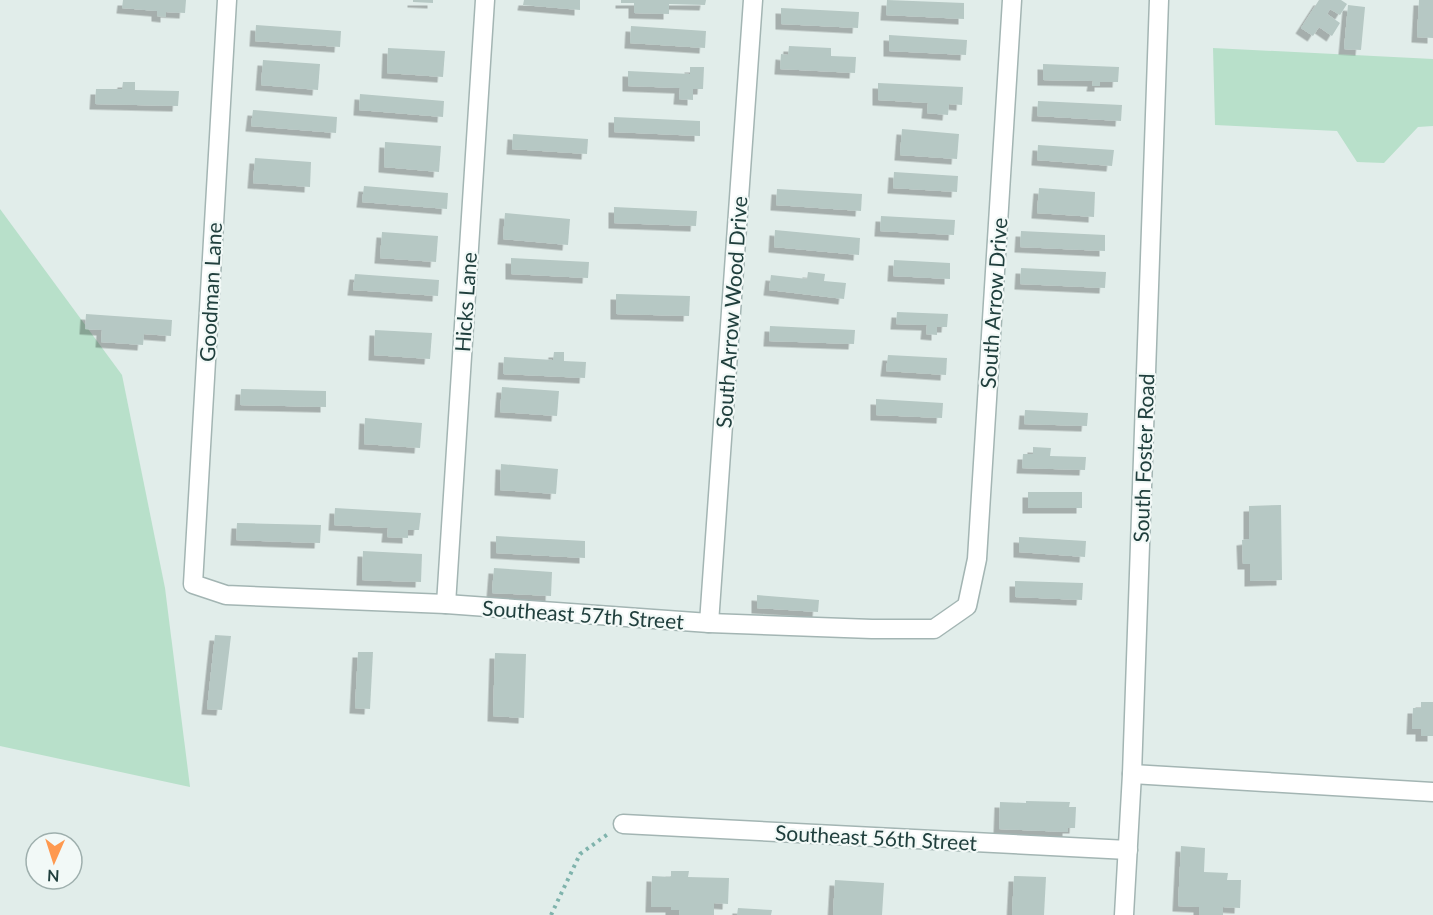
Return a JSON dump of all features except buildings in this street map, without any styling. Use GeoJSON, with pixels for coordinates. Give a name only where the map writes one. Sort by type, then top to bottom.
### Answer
{"type":"FeatureCollection","features":[{"type":"Feature","properties":{"kind":"street","name":"Goodman Lane"},"geometry":{"type":"LineString","coordinates":[[193,584],[227,0]]}},
{"type":"Feature","properties":{"kind":"street","name":"Hicks Lane"},"geometry":{"type":"LineString","coordinates":[[446,604],[485,0]]}},
{"type":"Feature","properties":{"kind":"street","name":"South Arrow Wood Drive"},"geometry":{"type":"LineString","coordinates":[[710,623],[753,0]]}},
{"type":"Feature","properties":{"kind":"street","name":"South Arrow Drive"},"geometry":{"type":"LineString","coordinates":[[967,606],[977,559],[1012,0]]}},
{"type":"Feature","properties":{"kind":"street","name":"South Foster Road"},"geometry":{"type":"LineString","coordinates":[[1124,915],[1132,774],[1159,0]]}},
{"type":"Feature","properties":{"kind":"street","name":"Southeast 57th Street"},"geometry":{"type":"LineString","coordinates":[[193,584],[226,595],[446,604],[710,623],[934,629],[967,606]]}},
{"type":"Feature","properties":{"kind":"street"},"geometry":{"type":"LineString","coordinates":[[1132,774],[1433,792]]}},
{"type":"Feature","properties":{"kind":"street","name":"Southeast 56th Street"},"geometry":{"type":"LineString","coordinates":[[623,824],[1128,850]]}},
{"type":"Feature","properties":{"kind":"path"},"geometry":{"type":"LineString","coordinates":[[551,915],[580,854],[623,824]]}},
{"type":"Feature","properties":{"kind":"green space"},"geometry":{"type":"Polygon","coordinates":[[[1213,48],[1433,59],[1433,126],[1418,127],[1384,163],[1357,162],[1337,131],[1215,125],[1213,48]]]}},
{"type":"Feature","properties":{"kind":"green space"},"geometry":{"type":"Polygon","coordinates":[[[0,209],[122,375],[165,588],[190,787],[0,746],[0,209]]]}}]}
